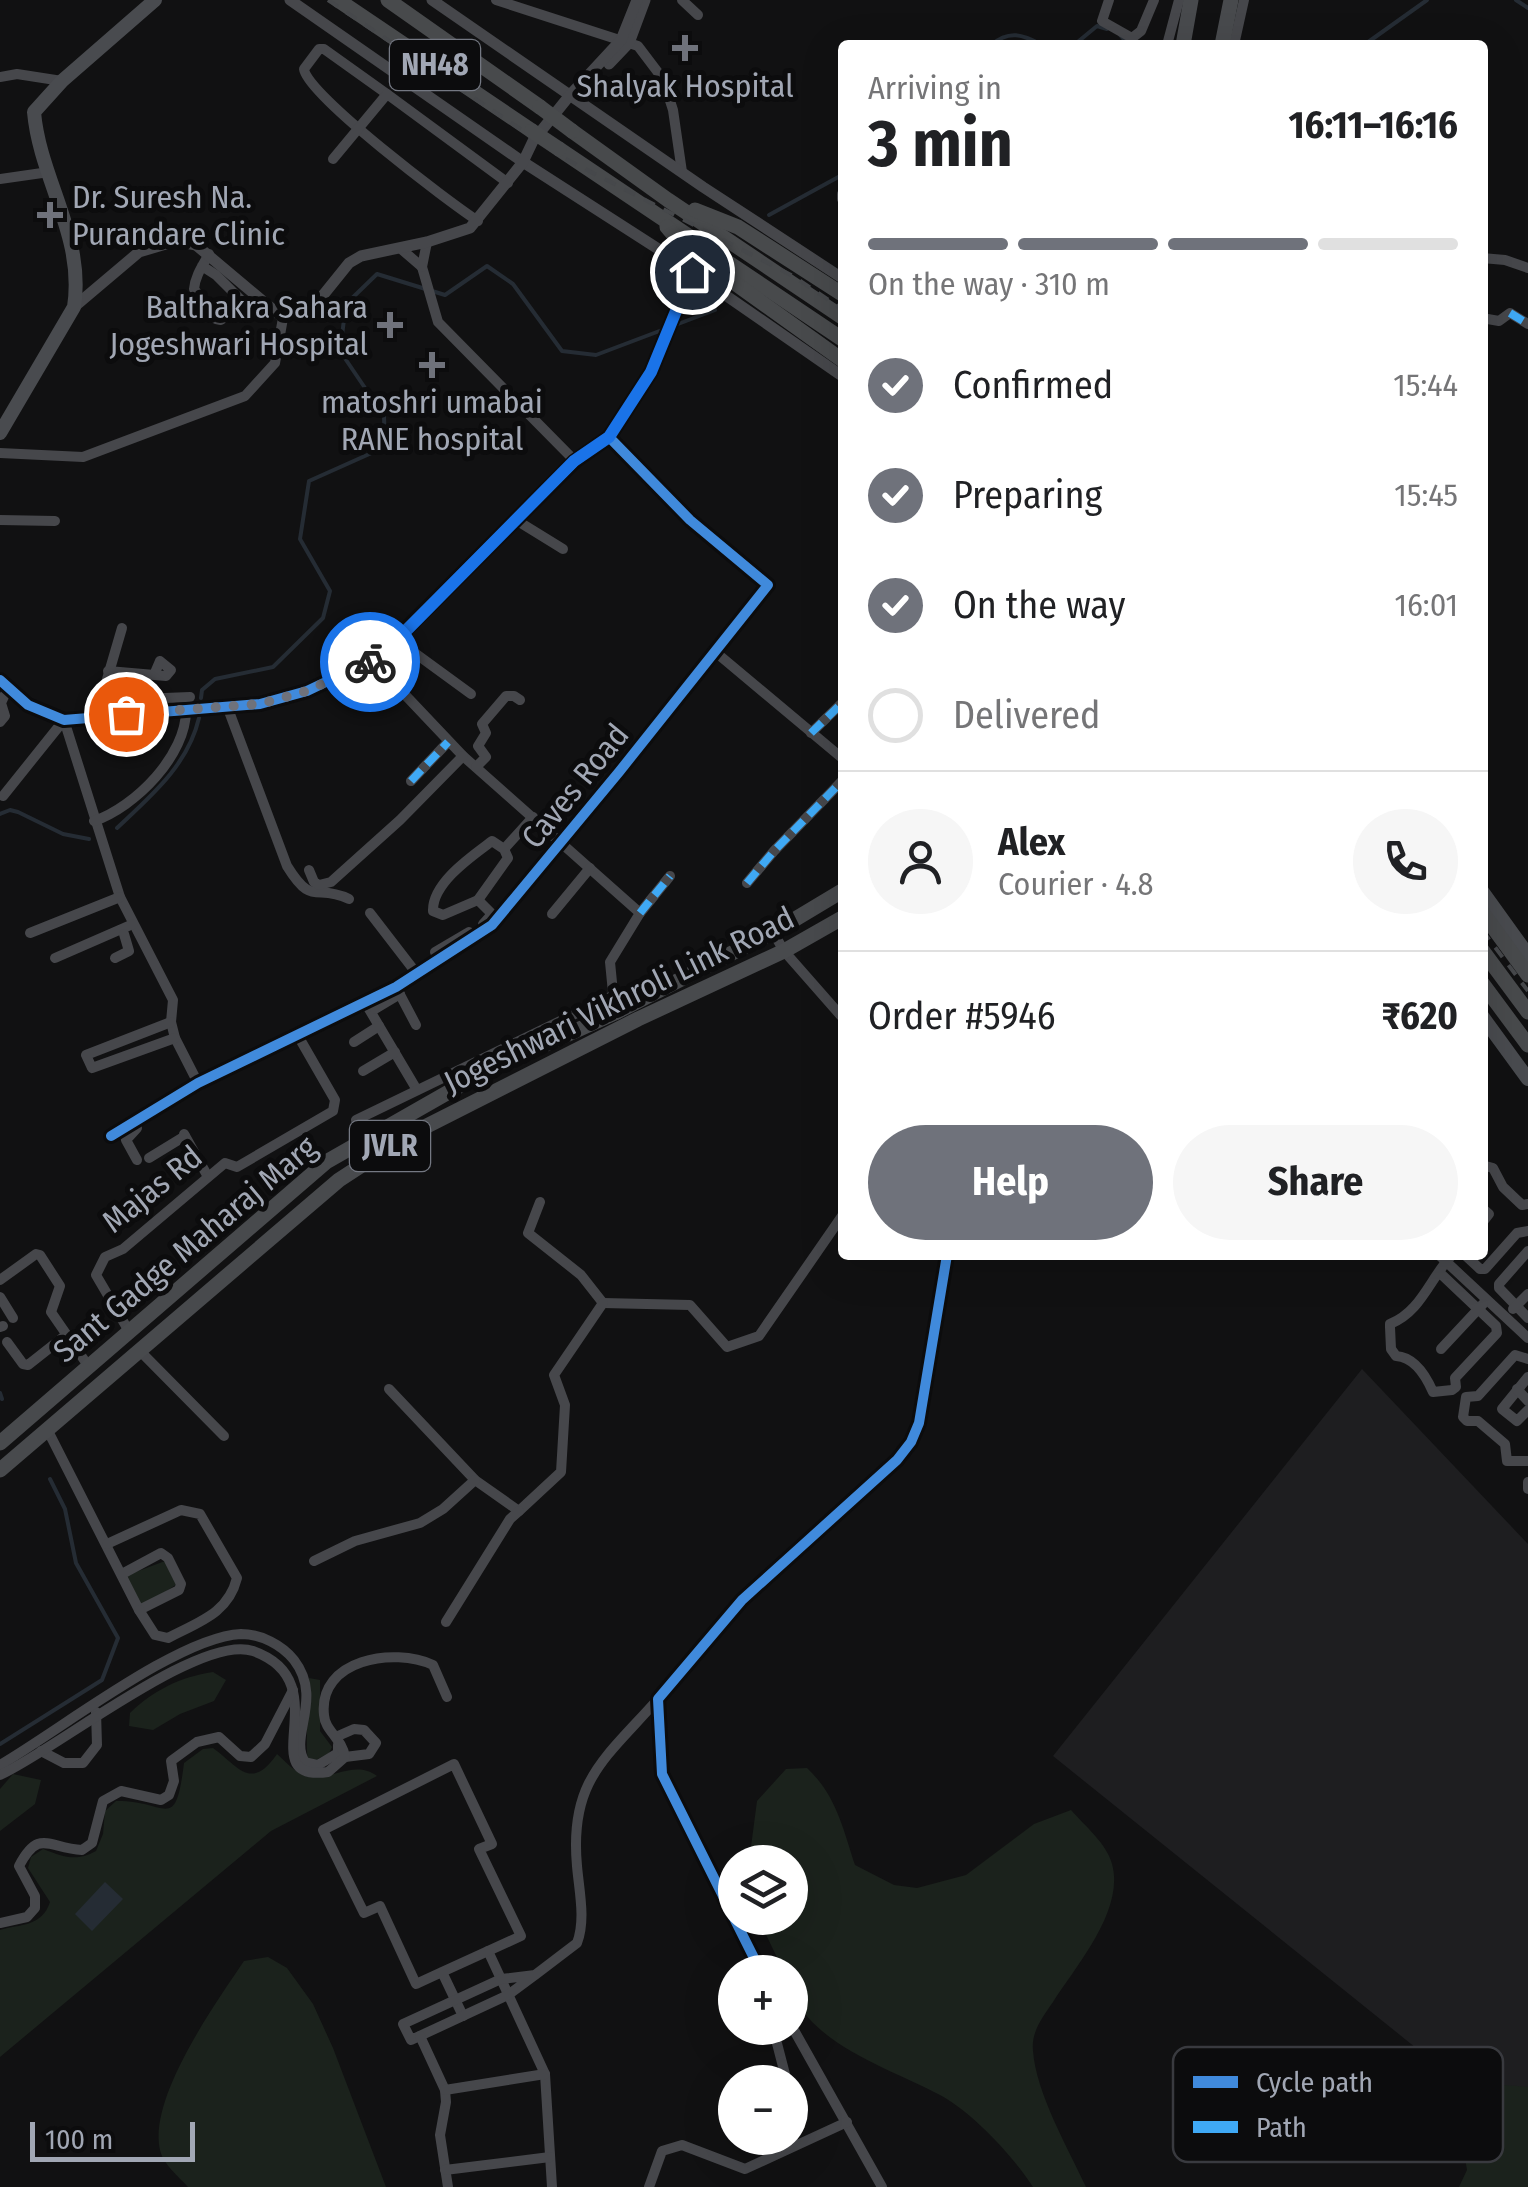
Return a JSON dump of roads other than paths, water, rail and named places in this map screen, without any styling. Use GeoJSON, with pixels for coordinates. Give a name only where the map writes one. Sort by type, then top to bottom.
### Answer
{"type":"FeatureCollection","features":[{"type":"Feature","properties":{"kind":"highway","name":"NH48"},"geometry":{"type":"LineString","coordinates":[[338,0],[838,336]]}},
{"type":"Feature","properties":{"kind":"highway","name":"NH48"},"geometry":{"type":"LineString","coordinates":[[388,0],[668,200],[838,314]]}},
{"type":"Feature","properties":{"kind":"highway"},"geometry":{"type":"LineString","coordinates":[[668,200],[738,227],[838,291]]}},
{"type":"Feature","properties":{"kind":"highway"},"geometry":{"type":"LineString","coordinates":[[658,215],[682,246],[838,357]]}},
{"type":"Feature","properties":{"kind":"highway"},"geometry":{"type":"LineString","coordinates":[[1488,920],[1528,976]]}},
{"type":"Feature","properties":{"kind":"highway"},"geometry":{"type":"LineString","coordinates":[[1488,958],[1528,1012]]}},
{"type":"Feature","properties":{"kind":"highway"},"geometry":{"type":"LineString","coordinates":[[1488,990],[1528,1045]]}},
{"type":"Feature","properties":{"kind":"main road"},"geometry":{"type":"LineString","coordinates":[[0,433],[74,307],[77,288],[70,233],[48,172],[34,112],[62,81],[156,0]]}},
{"type":"Feature","properties":{"kind":"main road"},"geometry":{"type":"LineString","coordinates":[[1183,40],[1191,0]]}},
{"type":"Feature","properties":{"kind":"main road"},"geometry":{"type":"LineString","coordinates":[[1223,40],[1231,0]]}},
{"type":"Feature","properties":{"kind":"main road","name":"Sant Gadge Maharaj Marg"},"geometry":{"type":"LineString","coordinates":[[0,1443],[326,1162],[482,1073],[616,1013],[838,893]]}},
{"type":"Feature","properties":{"kind":"main road"},"geometry":{"type":"LineString","coordinates":[[1488,900],[1528,955]]}},
{"type":"Feature","properties":{"kind":"main road","name":"Jogeshwari Vikhroli Link Road"},"geometry":{"type":"LineString","coordinates":[[0,1470],[338,1180],[405,1137],[638,1019],[784,951],[838,920]]}},
{"type":"Feature","properties":{"kind":"main road"},"geometry":{"type":"LineString","coordinates":[[1488,1024],[1528,1079]]}},
{"type":"Feature","properties":{"kind":"street"},"geometry":{"type":"LineString","coordinates":[[290,0],[838,373]]}},
{"type":"Feature","properties":{"kind":"street"},"geometry":{"type":"LineString","coordinates":[[432,0],[838,275]]}},
{"type":"Feature","properties":{"kind":"street"},"geometry":{"type":"LineString","coordinates":[[496,0],[534,5],[638,46],[663,78],[674,110],[682,172]]}},
{"type":"Feature","properties":{"kind":"street"},"geometry":{"type":"LineString","coordinates":[[625,41],[637,0]]}},
{"type":"Feature","properties":{"kind":"street"},"geometry":{"type":"LineString","coordinates":[[284,318],[320,298],[350,263],[362,256],[426,242],[478,222],[527,158],[540,148],[572,97],[625,41],[645,0]]}},
{"type":"Feature","properties":{"kind":"street"},"geometry":{"type":"LineString","coordinates":[[682,0],[698,15]]}},
{"type":"Feature","properties":{"kind":"street"},"geometry":{"type":"LineString","coordinates":[[1109,0],[1102,21],[1132,38],[1141,31],[1154,0]]}},
{"type":"Feature","properties":{"kind":"street"},"geometry":{"type":"LineString","coordinates":[[1168,40],[1179,0]]}},
{"type":"Feature","properties":{"kind":"street"},"geometry":{"type":"LineString","coordinates":[[1235,40],[1244,0]]}},
{"type":"Feature","properties":{"kind":"street"},"geometry":{"type":"LineString","coordinates":[[478,222],[359,128],[304,74],[319,49],[508,184]]}},
{"type":"Feature","properties":{"kind":"street"},"geometry":{"type":"LineString","coordinates":[[0,77],[16,74],[62,81]]}},
{"type":"Feature","properties":{"kind":"street"},"geometry":{"type":"LineString","coordinates":[[334,159],[387,94]]}},
{"type":"Feature","properties":{"kind":"street"},"geometry":{"type":"LineString","coordinates":[[0,179],[48,172]]}},
{"type":"Feature","properties":{"kind":"street"},"geometry":{"type":"LineString","coordinates":[[74,307],[140,252],[176,241],[196,245],[205,260],[248,297],[284,318]]}},
{"type":"Feature","properties":{"kind":"street"},"geometry":{"type":"LineString","coordinates":[[426,242],[422,267],[438,322],[574,461]]}},
{"type":"Feature","properties":{"kind":"street"},"geometry":{"type":"LineString","coordinates":[[400,248],[422,267]]}},
{"type":"Feature","properties":{"kind":"street"},"geometry":{"type":"LineString","coordinates":[[1488,258],[1528,268]]}},
{"type":"Feature","properties":{"kind":"street"},"geometry":{"type":"LineString","coordinates":[[205,260],[194,288],[216,319],[223,320],[248,297]]}},
{"type":"Feature","properties":{"kind":"street"},"geometry":{"type":"LineString","coordinates":[[4,684],[28,705],[64,720],[156,705],[260,704],[307,691],[372,660],[397,640],[574,461],[609,437],[662,350],[692,272]]}},
{"type":"Feature","properties":{"kind":"street"},"geometry":{"type":"LineString","coordinates":[[1488,319],[1500,322],[1510,313],[1528,324]]}},
{"type":"Feature","properties":{"kind":"street"},"geometry":{"type":"LineString","coordinates":[[0,453],[84,457],[244,396],[276,364],[284,318]]}},
{"type":"Feature","properties":{"kind":"street","name":"Caves Road"},"geometry":{"type":"LineString","coordinates":[[198,1083],[297,1034],[398,991],[492,924],[768,585],[690,520],[609,437]]}},
{"type":"Feature","properties":{"kind":"street"},"geometry":{"type":"LineString","coordinates":[[0,520],[55,521]]}},
{"type":"Feature","properties":{"kind":"street"},"geometry":{"type":"LineString","coordinates":[[516,520],[564,548]]}},
{"type":"Feature","properties":{"kind":"street"},"geometry":{"type":"LineString","coordinates":[[96,716],[122,628]]}},
{"type":"Feature","properties":{"kind":"street"},"geometry":{"type":"LineString","coordinates":[[397,640],[471,694]]}},
{"type":"Feature","properties":{"kind":"street"},"geometry":{"type":"LineString","coordinates":[[713,650],[838,755]]}},
{"type":"Feature","properties":{"kind":"street"},"geometry":{"type":"LineString","coordinates":[[372,660],[448,742],[640,913]]}},
{"type":"Feature","properties":{"kind":"street"},"geometry":{"type":"LineString","coordinates":[[108,671],[154,675]]}},
{"type":"Feature","properties":{"kind":"street"},"geometry":{"type":"LineString","coordinates":[[0,722],[5,716],[1,703],[4,684]]}},
{"type":"Feature","properties":{"kind":"street"},"geometry":{"type":"LineString","coordinates":[[476,767],[486,756],[478,746],[486,733],[482,724],[506,696],[520,700]]}},
{"type":"Feature","properties":{"kind":"street"},"geometry":{"type":"LineString","coordinates":[[114,700],[156,705]]}},
{"type":"Feature","properties":{"kind":"street"},"geometry":{"type":"LineString","coordinates":[[94,821],[123,809],[152,780],[180,737],[188,703]]}},
{"type":"Feature","properties":{"kind":"street"},"geometry":{"type":"LineString","coordinates":[[227,706],[287,866],[308,893],[348,899]]}},
{"type":"Feature","properties":{"kind":"street"},"geometry":{"type":"LineString","coordinates":[[812,734],[838,708]]}},
{"type":"Feature","properties":{"kind":"street"},"geometry":{"type":"LineString","coordinates":[[3,796],[64,720]]}},
{"type":"Feature","properties":{"kind":"street"},"geometry":{"type":"LineString","coordinates":[[64,720],[130,929],[173,1000],[171,1022],[175,1038],[198,1083]]}},
{"type":"Feature","properties":{"kind":"street"},"geometry":{"type":"LineString","coordinates":[[411,781],[448,742]]}},
{"type":"Feature","properties":{"kind":"street"},"geometry":{"type":"LineString","coordinates":[[309,870],[319,885],[330,882],[463,756]]}},
{"type":"Feature","properties":{"kind":"street"},"geometry":{"type":"LineString","coordinates":[[748,883],[774,850],[838,785]]}},
{"type":"Feature","properties":{"kind":"street"},"geometry":{"type":"LineString","coordinates":[[504,849],[533,817]]}},
{"type":"Feature","properties":{"kind":"street"},"geometry":{"type":"LineString","coordinates":[[491,842],[504,849],[508,858],[478,900],[443,914],[433,911],[435,896],[460,867],[491,842]]}},
{"type":"Feature","properties":{"kind":"street"},"geometry":{"type":"LineString","coordinates":[[552,914],[590,868]]}},
{"type":"Feature","properties":{"kind":"street"},"geometry":{"type":"LineString","coordinates":[[616,1013],[610,962],[640,913],[670,876]]}},
{"type":"Feature","properties":{"kind":"street"},"geometry":{"type":"LineString","coordinates":[[30,933],[120,897]]}},
{"type":"Feature","properties":{"kind":"street"},"geometry":{"type":"LineString","coordinates":[[435,952],[490,919],[491,913],[478,900]]}},
{"type":"Feature","properties":{"kind":"street"},"geometry":{"type":"LineString","coordinates":[[370,912],[417,974]]}},
{"type":"Feature","properties":{"kind":"street"},"geometry":{"type":"LineString","coordinates":[[114,958],[130,951],[130,929]]}},
{"type":"Feature","properties":{"kind":"street"},"geometry":{"type":"LineString","coordinates":[[59,959],[130,929]]}},
{"type":"Feature","properties":{"kind":"street"},"geometry":{"type":"LineString","coordinates":[[772,932],[784,951],[838,1006]]}},
{"type":"Feature","properties":{"kind":"street"},"geometry":{"type":"LineString","coordinates":[[398,991],[416,1025]]}},
{"type":"Feature","properties":{"kind":"street"},"geometry":{"type":"LineString","coordinates":[[356,1120],[614,995]]}},
{"type":"Feature","properties":{"kind":"street"},"geometry":{"type":"LineString","coordinates":[[335,1022],[366,1004],[394,1047]]}},
{"type":"Feature","properties":{"kind":"street"},"geometry":{"type":"LineString","coordinates":[[372,1004],[417,1090]]}},
{"type":"Feature","properties":{"kind":"street"},"geometry":{"type":"LineString","coordinates":[[171,1022],[86,1055],[92,1068],[175,1038]]}},
{"type":"Feature","properties":{"kind":"street"},"geometry":{"type":"LineString","coordinates":[[354,1042],[380,1026]]}},
{"type":"Feature","properties":{"kind":"street","name":"Majas Rd"},"geometry":{"type":"LineString","coordinates":[[130,1333],[96,1275],[104,1257],[123,1249],[225,1162],[237,1167],[333,1111],[335,1100],[297,1034]]}},
{"type":"Feature","properties":{"kind":"street"},"geometry":{"type":"LineString","coordinates":[[363,1070],[394,1047]]}},
{"type":"Feature","properties":{"kind":"street"},"geometry":{"type":"LineString","coordinates":[[111,1136],[198,1083]]}},
{"type":"Feature","properties":{"kind":"street"},"geometry":{"type":"LineString","coordinates":[[198,1083],[188,1095],[128,1134],[126,1140],[143,1159],[184,1135],[207,1175]]}},
{"type":"Feature","properties":{"kind":"street"},"geometry":{"type":"LineString","coordinates":[[1488,1167],[1522,1205],[1528,1204]]}},
{"type":"Feature","properties":{"kind":"street"},"geometry":{"type":"LineString","coordinates":[[540,1202],[528,1233],[582,1275],[603,1303]]}},
{"type":"Feature","properties":{"kind":"street"},"geometry":{"type":"LineString","coordinates":[[603,1303],[690,1305],[727,1347],[759,1336],[838,1222]]}},
{"type":"Feature","properties":{"kind":"street"},"geometry":{"type":"LineString","coordinates":[[1470,1260],[1480,1270],[1485,1269],[1517,1233],[1528,1232]]}},
{"type":"Feature","properties":{"kind":"street"},"geometry":{"type":"LineString","coordinates":[[1528,1251],[1498,1288],[1528,1318]]}},
{"type":"Feature","properties":{"kind":"street"},"geometry":{"type":"LineString","coordinates":[[0,1280],[36,1254],[40,1256],[60,1286],[52,1312],[89,1367]]}},
{"type":"Feature","properties":{"kind":"street"},"geometry":{"type":"LineString","coordinates":[[534,1975],[500,1978],[403,2024],[412,2040],[508,1995],[570,1951],[581,1933],[574,1836],[587,1782],[742,1600],[896,1460],[910,1442],[918,1423],[946,1260]]}},
{"type":"Feature","properties":{"kind":"street"},"geometry":{"type":"LineString","coordinates":[[1444,1261],[1483,1304],[1497,1333],[1456,1378],[1452,1390],[1433,1392],[1427,1376],[1403,1356],[1396,1356],[1392,1349],[1390,1324],[1403,1319],[1425,1294],[1444,1261]]}},
{"type":"Feature","properties":{"kind":"street"},"geometry":{"type":"LineString","coordinates":[[1506,1318],[1528,1294]]}},
{"type":"Feature","properties":{"kind":"street"},"geometry":{"type":"LineString","coordinates":[[0,1296],[13,1318]]}},
{"type":"Feature","properties":{"kind":"street"},"geometry":{"type":"LineString","coordinates":[[446,1622],[510,1519],[562,1472],[564,1406],[554,1375],[603,1303]]}},
{"type":"Feature","properties":{"kind":"street"},"geometry":{"type":"LineString","coordinates":[[1483,1304],[1528,1338]]}},
{"type":"Feature","properties":{"kind":"street"},"geometry":{"type":"LineString","coordinates":[[1441,1350],[1483,1304]]}},
{"type":"Feature","properties":{"kind":"street"},"geometry":{"type":"LineString","coordinates":[[7,1342],[23,1364],[28,1364],[66,1335]]}},
{"type":"Feature","properties":{"kind":"street"},"geometry":{"type":"LineString","coordinates":[[139,1350],[224,1436]]}},
{"type":"Feature","properties":{"kind":"street"},"geometry":{"type":"LineString","coordinates":[[1528,1360],[1522,1354],[1515,1355],[1478,1396],[1466,1397],[1463,1417],[1466,1421],[1478,1421],[1504,1444],[1508,1461],[1528,1461]]}},
{"type":"Feature","properties":{"kind":"street"},"geometry":{"type":"LineString","coordinates":[[1528,1376],[1502,1408],[1517,1421],[1528,1410]]}},
{"type":"Feature","properties":{"kind":"street"},"geometry":{"type":"LineString","coordinates":[[389,1389],[475,1480],[519,1511]]}},
{"type":"Feature","properties":{"kind":"street"},"geometry":{"type":"LineString","coordinates":[[1517,1389],[1528,1401]]}},
{"type":"Feature","properties":{"kind":"street"},"geometry":{"type":"LineString","coordinates":[[47,1429],[139,1610],[155,1635],[168,1638],[219,1610],[232,1597],[236,1578],[200,1514],[181,1510],[107,1544]]}},
{"type":"Feature","properties":{"kind":"street"},"geometry":{"type":"LineString","coordinates":[[314,1561],[355,1541],[420,1522],[475,1480]]}},
{"type":"Feature","properties":{"kind":"street"},"geometry":{"type":"LineString","coordinates":[[122,1574],[161,1553],[168,1558],[181,1584],[180,1590],[139,1610]]}},
{"type":"Feature","properties":{"kind":"street"},"geometry":{"type":"LineString","coordinates":[[0,1775],[164,1662],[240,1634],[260,1637],[288,1654],[303,1675],[290,1750],[298,1767],[308,1773],[328,1772],[344,1757],[369,1754],[376,1742],[364,1730],[354,1729],[338,1736]]}},
{"type":"Feature","properties":{"kind":"street"},"geometry":{"type":"LineString","coordinates":[[217,1640],[221,1653]]}},
{"type":"Feature","properties":{"kind":"street"},"geometry":{"type":"LineString","coordinates":[[96,1711],[168,1672],[240,1648],[268,1659],[299,1696],[299,1748],[305,1762],[318,1765],[338,1753],[338,1736]]}},
{"type":"Feature","properties":{"kind":"street"},"geometry":{"type":"LineString","coordinates":[[276,1671],[288,1654]]}},
{"type":"Feature","properties":{"kind":"street"},"geometry":{"type":"LineString","coordinates":[[344,1757],[338,1736],[324,1720],[324,1698],[330,1681],[354,1666],[393,1656],[418,1658],[433,1666],[448,1697]]}},
{"type":"Feature","properties":{"kind":"street"},"geometry":{"type":"LineString","coordinates":[[0,1923],[27,1917],[36,1908],[35,1896],[19,1866],[29,1847],[43,1840],[82,1850],[92,1843],[103,1802],[121,1791],[161,1800],[169,1795],[174,1781],[171,1761],[197,1742],[219,1737],[240,1756],[250,1757],[265,1744],[299,1696]]}},
{"type":"Feature","properties":{"kind":"street"},"geometry":{"type":"LineString","coordinates":[[658,1700],[662,1774],[752,1955]]}},
{"type":"Feature","properties":{"kind":"street"},"geometry":{"type":"LineString","coordinates":[[39,1748],[64,1763],[84,1763],[97,1745],[96,1711]]}},
{"type":"Feature","properties":{"kind":"street"},"geometry":{"type":"LineString","coordinates":[[0,1764],[39,1748]]}},
{"type":"Feature","properties":{"kind":"street"},"geometry":{"type":"LineString","coordinates":[[454,1764],[492,1844],[479,1848],[521,1936],[442,1972],[416,1984],[380,1906],[364,1912],[323,1830],[454,1764]]}},
{"type":"Feature","properties":{"kind":"street"},"geometry":{"type":"LineString","coordinates":[[488,1951],[545,2074],[552,2187]]}},
{"type":"Feature","properties":{"kind":"street"},"geometry":{"type":"LineString","coordinates":[[442,1972],[463,2016]]}},
{"type":"Feature","properties":{"kind":"street"},"geometry":{"type":"LineString","coordinates":[[420,2036],[445,2090],[440,2134],[448,2187]]}},
{"type":"Feature","properties":{"kind":"street"},"geometry":{"type":"LineString","coordinates":[[803,2045],[882,2187]]}},
{"type":"Feature","properties":{"kind":"street"},"geometry":{"type":"LineString","coordinates":[[445,2090],[545,2074]]}},
{"type":"Feature","properties":{"kind":"street"},"geometry":{"type":"LineString","coordinates":[[649,2187],[662,2151],[682,2145],[746,2169],[847,2122]]}},
{"type":"Feature","properties":{"kind":"street"},"geometry":{"type":"LineString","coordinates":[[445,2170],[550,2157]]}},
{"type":"Feature","properties":{"kind":"waterway"},"geometry":{"type":"LineString","coordinates":[[1371,40],[1427,0]]}},
{"type":"Feature","properties":{"kind":"waterway"},"geometry":{"type":"LineString","coordinates":[[1516,0],[1528,8]]}},
{"type":"Feature","properties":{"kind":"waterway"},"geometry":{"type":"LineString","coordinates":[[1080,40],[1097,26],[1107,29]]}},
{"type":"Feature","properties":{"kind":"waterway"},"geometry":{"type":"LineString","coordinates":[[999,40],[1016,35],[1032,40]]}},
{"type":"Feature","properties":{"kind":"waterway"},"geometry":{"type":"LineString","coordinates":[[1120,35],[1124,40]]}},
{"type":"Feature","properties":{"kind":"waterway"},"geometry":{"type":"LineString","coordinates":[[769,215],[838,177]]}},
{"type":"Feature","properties":{"kind":"waterway"},"geometry":{"type":"LineString","coordinates":[[201,698],[202,690],[215,679],[273,667],[323,618],[330,591],[300,539],[309,481],[385,447],[384,416],[340,351],[346,304],[377,274],[445,295],[487,266],[513,284],[562,351],[596,355],[715,310]]}},
{"type":"Feature","properties":{"kind":"waterway"},"geometry":{"type":"LineString","coordinates":[[117,828],[177,765],[199,718]]}},
{"type":"Feature","properties":{"kind":"waterway"},"geometry":{"type":"LineString","coordinates":[[0,814],[18,812],[63,834],[89,839]]}},
{"type":"Feature","properties":{"kind":"waterway"},"geometry":{"type":"LineString","coordinates":[[0,1393],[2,1399]]}},
{"type":"Feature","properties":{"kind":"waterway"},"geometry":{"type":"LineString","coordinates":[[0,1744],[102,1680],[118,1638],[76,1563],[65,1509],[50,1479]]}},
{"type":"Feature","properties":{"kind":"railway"},"geometry":{"type":"LineString","coordinates":[[328,0],[562,157],[793,276],[838,306]]}},
{"type":"Feature","properties":{"kind":"railway"},"geometry":{"type":"LineString","coordinates":[[1488,938],[1528,991]]}},
{"type":"Feature","properties":{"kind":"place","name":"Shalyak Hospital"},"geometry":{"type":"Point","coordinates":[685,48]}},
{"type":"Feature","properties":{"kind":"place","name":"Dr. Suresh Na. Purandare Clinic"},"geometry":{"type":"Point","coordinates":[50,215]}},
{"type":"Feature","properties":{"kind":"place","name":"Balthakra Sahara Jogeshwari Hospital"},"geometry":{"type":"Point","coordinates":[390,325]}},
{"type":"Feature","properties":{"kind":"place","name":"matoshri umabai RANE hospital"},"geometry":{"type":"Point","coordinates":[432,365]}}]}
